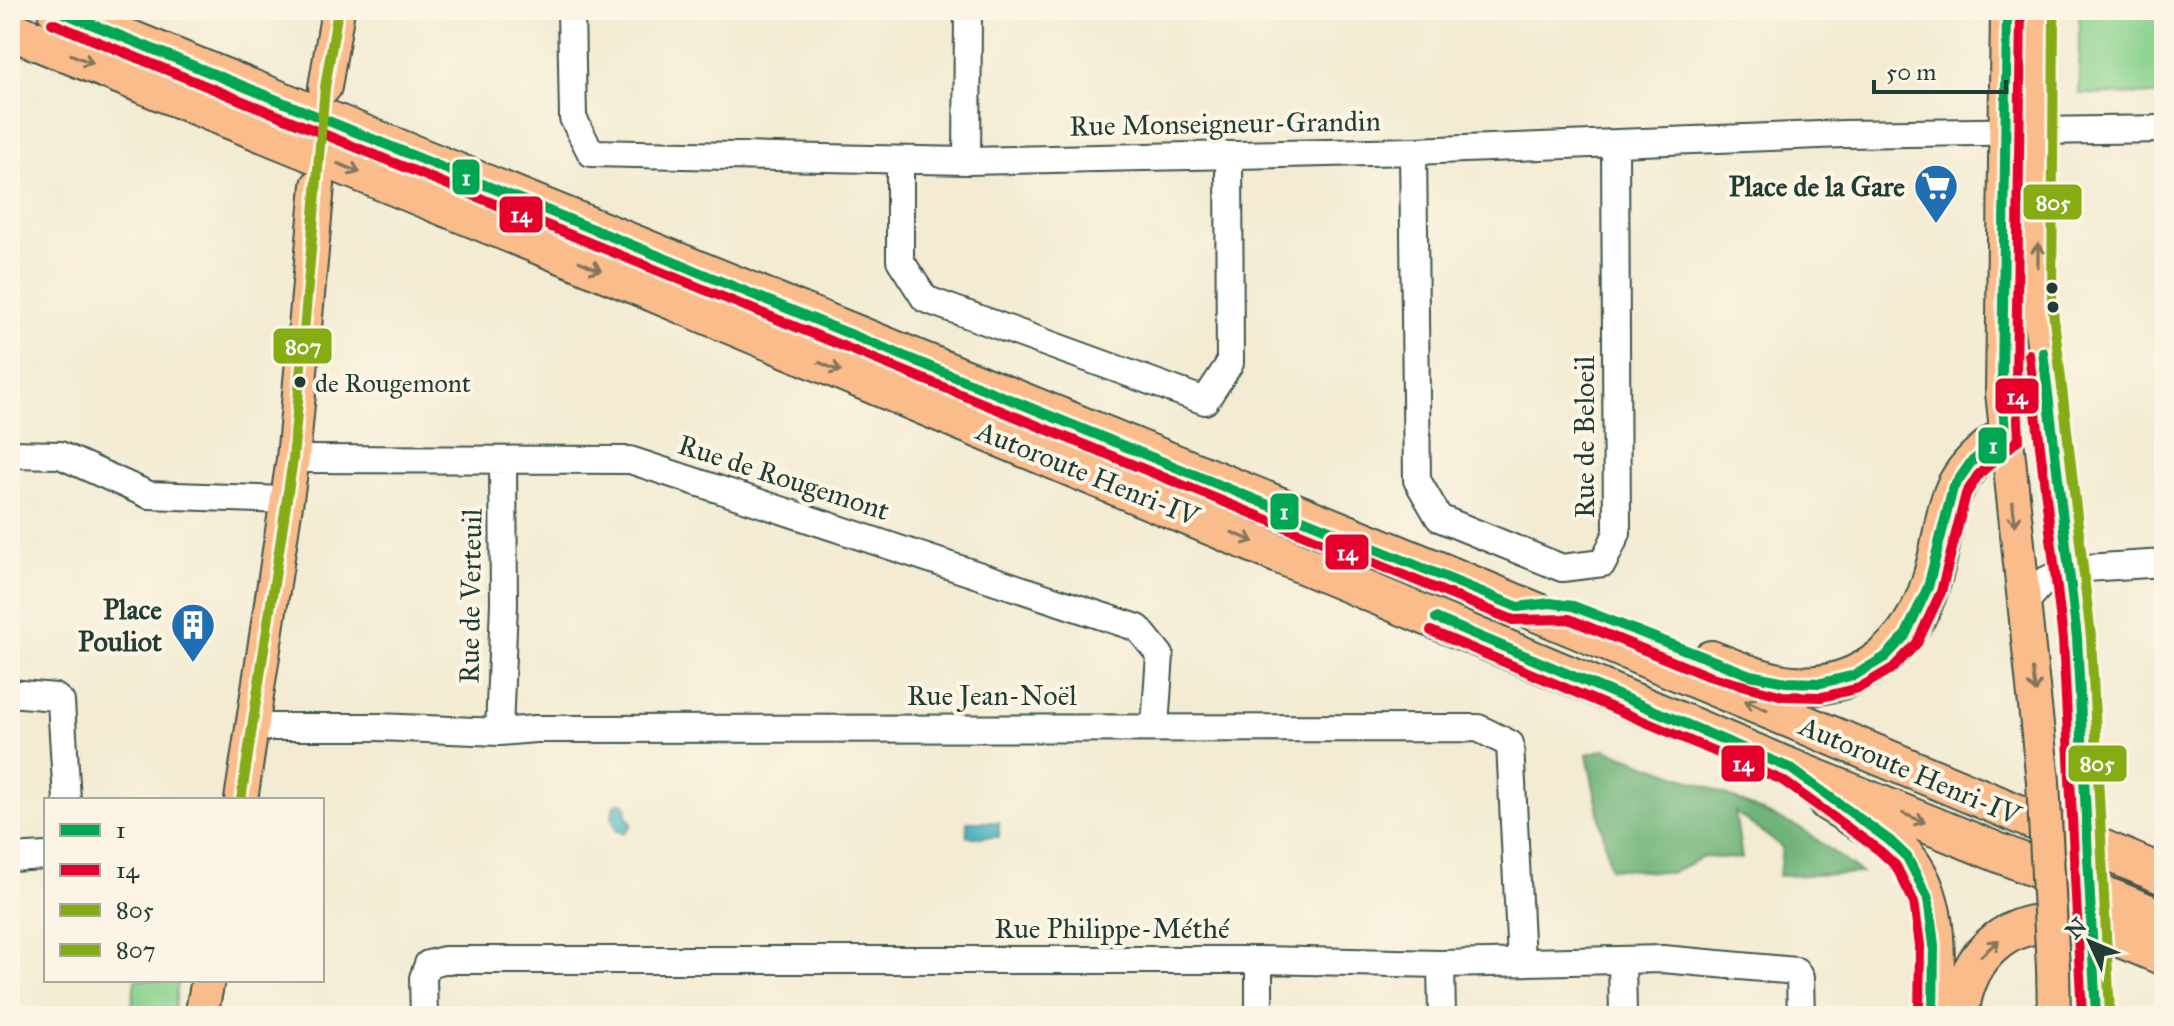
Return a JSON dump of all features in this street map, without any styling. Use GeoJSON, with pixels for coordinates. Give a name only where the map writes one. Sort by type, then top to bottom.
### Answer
{"type":"FeatureCollection","features":[{"type":"Feature","properties":{"kind":"highway","name":"Autoroute Henri-IV"},"geometry":{"type":"LineString","coordinates":[[57,10],[1518,607],[2164,875]]}},
{"type":"Feature","properties":{"kind":"highway","name":"Autoroute Henri-IV"},"geometry":{"type":"LineString","coordinates":[[10,30],[1229,531],[1790,768],[2164,920]]}},
{"type":"Feature","properties":{"kind":"highway"},"geometry":{"type":"LineString","coordinates":[[1518,607],[1562,603],[1774,682],[1813,685],[1859,675],[1887,656],[1912,625],[1932,578],[1948,500],[1957,481],[1968,466],[2005,436]]}},
{"type":"Feature","properties":{"kind":"highway"},"geometry":{"type":"LineString","coordinates":[[1790,768],[1820,796],[1890,842],[1921,880],[1935,927],[1933,1016]]}},
{"type":"Feature","properties":{"kind":"highway"},"geometry":{"type":"LineString","coordinates":[[1959,1016],[1964,985],[1971,969],[1993,944],[2038,923],[2084,927],[2164,956]]}},
{"type":"Feature","properties":{"kind":"main road"},"geometry":{"type":"LineString","coordinates":[[325,87],[338,10]]}},
{"type":"Feature","properties":{"kind":"main road"},"geometry":{"type":"LineString","coordinates":[[2007,10],[2070,569],[2087,800],[2096,1001]]}},
{"type":"Feature","properties":{"kind":"main road"},"geometry":{"type":"LineString","coordinates":[[2040,10],[2023,134],[2002,383],[2005,436],[2043,782],[2054,1016]]}},
{"type":"Feature","properties":{"kind":"main road"},"geometry":{"type":"LineString","coordinates":[[241,798],[293,459],[318,185]]}},
{"type":"Feature","properties":{"kind":"main road"},"geometry":{"type":"LineString","coordinates":[[201,1016],[208,982]]}},
{"type":"Feature","properties":{"kind":"street","name":"Rue Monseigneur-Grandin"},"geometry":{"type":"LineString","coordinates":[[571,10],[573,118],[591,153],[967,161],[1413,151],[1844,134],[2023,134],[2164,129]]}},
{"type":"Feature","properties":{"kind":"street"},"geometry":{"type":"LineString","coordinates":[[967,161],[968,10]]}},
{"type":"Feature","properties":{"kind":"street","name":"Rue de Beloeil"},"geometry":{"type":"LineString","coordinates":[[1413,151],[1417,480],[1439,518],[1562,568],[1603,563],[1617,533],[1615,144]]}},
{"type":"Feature","properties":{"kind":"street"},"geometry":{"type":"LineString","coordinates":[[900,160],[900,260],[925,299],[1205,401],[1230,363],[1229,155]]}},
{"type":"Feature","properties":{"kind":"street"},"geometry":{"type":"LineString","coordinates":[[10,454],[60,455],[149,495],[286,500]]}},
{"type":"Feature","properties":{"kind":"street","name":"Rue de Rougemont"},"geometry":{"type":"LineString","coordinates":[[293,459],[630,460],[1138,628],[1160,655],[1155,726]]}},
{"type":"Feature","properties":{"kind":"street","name":"Rue de Verteuil"},"geometry":{"type":"LineString","coordinates":[[499,732],[504,603],[503,461]]}},
{"type":"Feature","properties":{"kind":"street"},"geometry":{"type":"LineString","coordinates":[[2024,604],[2044,581],[2070,569],[2164,563]]}},
{"type":"Feature","properties":{"kind":"street"},"geometry":{"type":"LineString","coordinates":[[10,693],[55,697],[61,702],[67,798]]}},
{"type":"Feature","properties":{"kind":"street","name":"Rue Jean-Noël"},"geometry":{"type":"LineString","coordinates":[[254,727],[378,727],[499,732],[535,729],[1155,726],[1478,728],[1510,744],[1521,960]]}},
{"type":"Feature","properties":{"kind":"street"},"geometry":{"type":"LineString","coordinates":[[10,858],[44,856]]}},
{"type":"Feature","properties":{"kind":"street","name":"Rue Philippe-Méthé"},"geometry":{"type":"LineString","coordinates":[[424,1016],[423,978],[428,964],[444,960],[1259,960],[1441,964],[1663,959],[1796,971],[1800,978],[1801,1016]]}},
{"type":"Feature","properties":{"kind":"street"},"geometry":{"type":"LineString","coordinates":[[1259,960],[1259,1016]]}},
{"type":"Feature","properties":{"kind":"street"},"geometry":{"type":"LineString","coordinates":[[1622,960],[1623,1016]]}},
{"type":"Feature","properties":{"kind":"street"},"geometry":{"type":"LineString","coordinates":[[1441,964],[1442,1016]]}},
{"type":"Feature","properties":{"kind":"green space"},"geometry":{"type":"Polygon","coordinates":[[[2079,10],[2164,10],[2164,95],[2079,94],[2079,10]]]}},
{"type":"Feature","properties":{"kind":"green space"},"geometry":{"type":"Polygon","coordinates":[[[1605,749],[1703,785],[1804,830],[1861,873],[1779,876],[1782,847],[1735,812],[1742,859],[1704,857],[1670,873],[1610,868],[1587,754],[1605,749]]]}},
{"type":"Feature","properties":{"kind":"green space"},"geometry":{"type":"Polygon","coordinates":[[[135,982],[178,982],[174,1014],[131,1016],[135,982]]]}},
{"type":"Feature","properties":{"kind":"water"},"geometry":{"type":"Polygon","coordinates":[[[621,802],[626,805],[632,824],[624,834],[616,830],[612,816],[614,805],[621,802]]]}},
{"type":"Feature","properties":{"kind":"water"},"geometry":{"type":"Polygon","coordinates":[[[967,822],[999,822],[999,837],[967,837],[967,822]]]}},
{"type":"Feature","properties":{"kind":"transit line","name":"1"},"geometry":{"type":"LineString","coordinates":[[57,10],[1518,607],[1550,603],[1573,606],[1750,675],[1786,682],[1821,683],[1855,675],[1885,657],[1905,636],[1928,587],[1953,488],[1971,462],[2005,436],[2002,383],[2007,10]]}},
{"type":"Feature","properties":{"kind":"transit line","name":"807"},"geometry":{"type":"LineString","coordinates":[[241,798],[293,459],[325,87],[338,10]]}},
{"type":"Feature","properties":{"kind":"transit line","name":"14"},"geometry":{"type":"LineString","coordinates":[[52,23],[1513,620],[1569,619],[1708,676],[1783,696],[1822,697],[1859,688],[1893,668],[1917,643],[1941,592],[1966,494],[1978,475],[2019,439],[2016,383],[2021,10]]}},
{"type":"Feature","properties":{"kind":"transit line","name":"805"},"geometry":{"type":"LineString","coordinates":[[2054,10],[2052,302],[2091,637],[2110,1015]]}},
{"type":"Feature","properties":{"kind":"transit line","name":"1"},"geometry":{"type":"LineString","coordinates":[[2043,352],[2077,638],[2096,1016]]}},
{"type":"Feature","properties":{"kind":"transit line","name":"14"},"geometry":{"type":"LineString","coordinates":[[2029,354],[2063,639],[2082,1016]]}},
{"type":"Feature","properties":{"kind":"transit line","name":"1"},"geometry":{"type":"LineString","coordinates":[[1436,618],[1790,768],[1889,840],[1907,857],[1928,898],[1934,945],[1933,1016]]}},
{"type":"Feature","properties":{"kind":"transit line","name":"14"},"geometry":{"type":"LineString","coordinates":[[1431,631],[1782,780],[1880,851],[1896,866],[1914,902],[1920,945],[1919,1015]]}},
{"type":"Feature","properties":{"kind":"place","name":"Place de la Gare"},"geometry":{"type":"Point","coordinates":[1936,225]}},
{"type":"Feature","properties":{"kind":"place","name":"de Rougemont"},"geometry":{"type":"Point","coordinates":[300,382]}},
{"type":"Feature","properties":{"kind":"place","name":"Place Pouliot"},"geometry":{"type":"Point","coordinates":[193,664]}}]}
